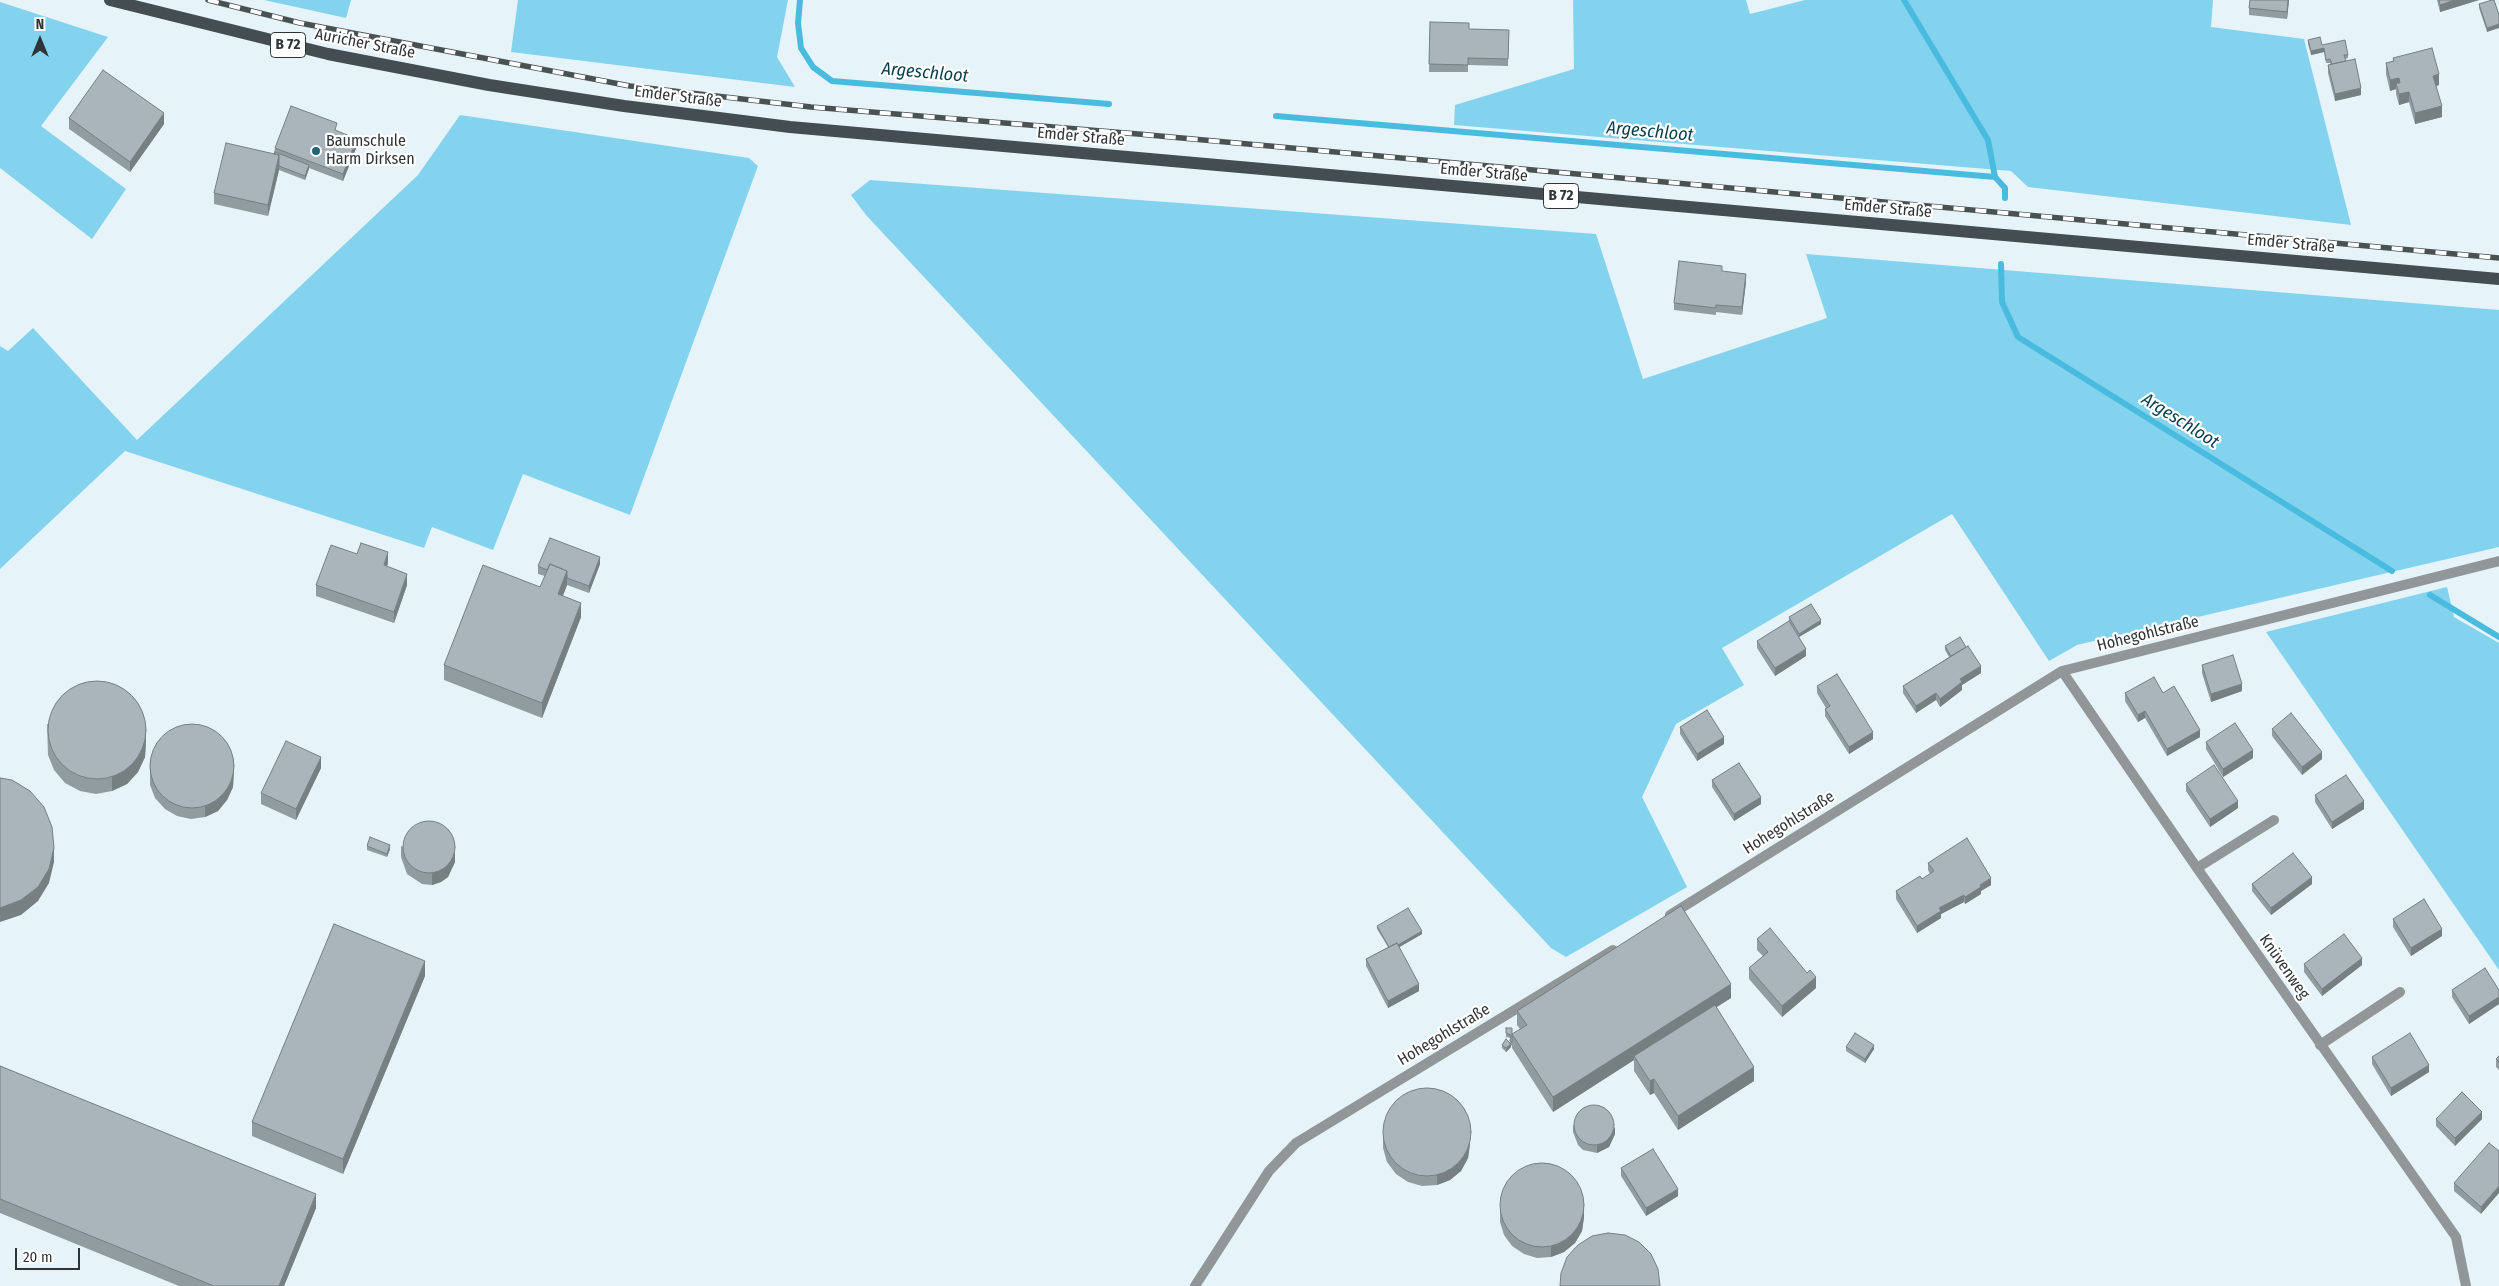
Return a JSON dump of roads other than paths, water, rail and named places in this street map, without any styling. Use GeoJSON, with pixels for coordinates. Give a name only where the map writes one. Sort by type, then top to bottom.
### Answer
{"type":"FeatureCollection","features":[{"type":"Feature","properties":{"kind":"main road","name":"Auricher Straße"},"geometry":{"type":"LineString","coordinates":[[110,0],[328,54],[468,81]]}},
{"type":"Feature","properties":{"kind":"main road","name":"Emder Straße"},"geometry":{"type":"LineString","coordinates":[[468,81],[624,106],[790,127],[2499,279]]}},
{"type":"Feature","properties":{"kind":"street","name":"Hohegohlstraße"},"geometry":{"type":"LineString","coordinates":[[1664,919],[2062,671],[2499,561]]}},
{"type":"Feature","properties":{"kind":"street","name":"Knüvenweg"},"geometry":{"type":"LineString","coordinates":[[2062,671],[2320,1045],[2456,1237],[2466,1286]]}},
{"type":"Feature","properties":{"kind":"street"},"geometry":{"type":"LineString","coordinates":[[2197,868],[2274,820]]}},
{"type":"Feature","properties":{"kind":"street","name":"Hohegohlstraße"},"geometry":{"type":"LineString","coordinates":[[1196,1286],[1269,1171],[1296,1143],[1622,944]]}},
{"type":"Feature","properties":{"kind":"street"},"geometry":{"type":"LineString","coordinates":[[2320,1045],[2400,992]]}},
{"type":"Feature","properties":{"kind":"waterway","name":"Argeschloot"},"geometry":{"type":"LineString","coordinates":[[800,0],[798,23],[801,48],[813,67],[832,81],[1109,104]]}},
{"type":"Feature","properties":{"kind":"waterway"},"geometry":{"type":"LineString","coordinates":[[1904,0],[1988,140],[1995,177]]}},
{"type":"Feature","properties":{"kind":"waterway","name":"Argeschloot"},"geometry":{"type":"LineString","coordinates":[[1276,116],[1995,177],[2005,188],[2005,198]]}},
{"type":"Feature","properties":{"kind":"waterway","name":"Argeschloot"},"geometry":{"type":"LineString","coordinates":[[2001,264],[2002,302],[2018,337],[2392,571]]}},
{"type":"Feature","properties":{"kind":"waterway","name":"Argeschloot"},"geometry":{"type":"LineString","coordinates":[[2430,595],[2499,637]]}},
{"type":"Feature","properties":{"kind":"railway"},"geometry":{"type":"LineString","coordinates":[[208,0],[300,23],[630,86],[811,107],[1138,134],[2499,258]]}},
{"type":"Feature","properties":{"kind":"place","name":"Baumschule Harm Dirksen"},"geometry":{"type":"Point","coordinates":[316,151]}}]}
